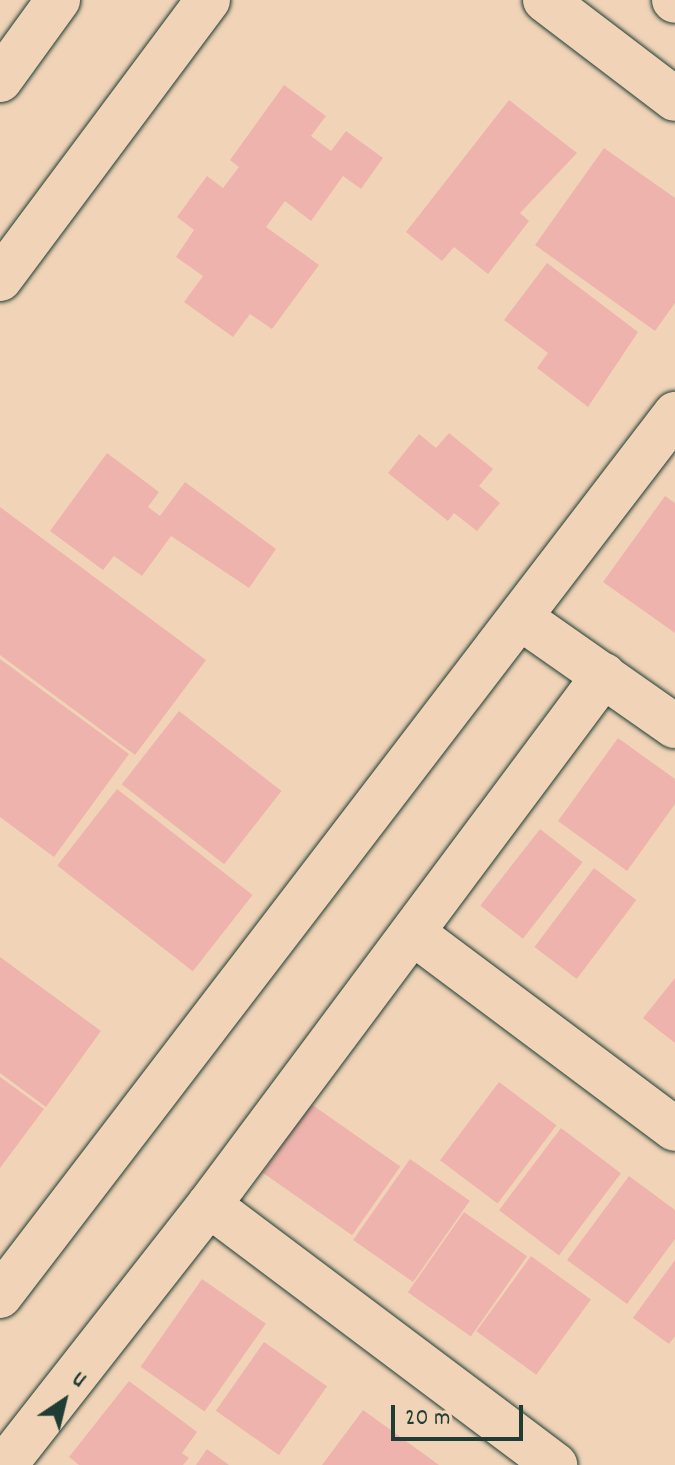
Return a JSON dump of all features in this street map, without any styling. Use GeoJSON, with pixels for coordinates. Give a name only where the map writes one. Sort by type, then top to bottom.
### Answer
{"type":"FeatureCollection","features":[{"type":"Feature","properties":{"kind":"street"},"geometry":{"type":"LineString","coordinates":[[0,80],[58,0]]}},
{"type":"Feature","properties":{"kind":"street"},"geometry":{"type":"LineString","coordinates":[[0,279],[208,0]]}},
{"type":"Feature","properties":{"kind":"street"},"geometry":{"type":"LineString","coordinates":[[545,0],[675,99]]}},
{"type":"Feature","properties":{"kind":"street"},"geometry":{"type":"LineString","coordinates":[[0,1296],[522,619],[675,414]]}},
{"type":"Feature","properties":{"kind":"street"},"geometry":{"type":"LineString","coordinates":[[522,619],[675,726]]}},
{"type":"Feature","properties":{"kind":"street"},"geometry":{"type":"LineString","coordinates":[[5,1465],[209,1205],[604,675]]}},
{"type":"Feature","properties":{"kind":"street"},"geometry":{"type":"LineString","coordinates":[[413,933],[675,1129]]}},
{"type":"Feature","properties":{"kind":"street"},"geometry":{"type":"LineString","coordinates":[[209,1205],[555,1465]]}},
{"type":"Feature","properties":{"kind":"building"},"geometry":{"type":"Polygon","coordinates":[[[284,85],[326,116],[311,136],[331,151],[346,131],[383,158],[361,189],[343,176],[311,221],[285,201],[266,227],[319,265],[272,329],[250,314],[233,337],[184,302],[203,276],[176,257],[194,230],[177,217],[207,176],[223,188],[239,167],[230,160],[284,85]]]}},
{"type":"Feature","properties":{"kind":"building"},"geometry":{"type":"Polygon","coordinates":[[[509,100],[577,153],[520,213],[529,221],[488,274],[454,247],[442,261],[406,232],[509,100]]]}},
{"type":"Feature","properties":{"kind":"building"},"geometry":{"type":"Polygon","coordinates":[[[604,148],[675,198],[675,303],[655,331],[535,245],[604,148]]]}},
{"type":"Feature","properties":{"kind":"building"},"geometry":{"type":"Polygon","coordinates":[[[547,263],[638,332],[588,407],[537,368],[548,353],[504,320],[547,263]]]}},
{"type":"Feature","properties":{"kind":"building"},"geometry":{"type":"Polygon","coordinates":[[[449,433],[493,469],[479,486],[500,503],[477,531],[454,513],[448,521],[388,473],[419,434],[436,448],[449,433]]]}},
{"type":"Feature","properties":{"kind":"building"},"geometry":{"type":"Polygon","coordinates":[[[107,453],[159,492],[148,507],[160,516],[185,482],[276,549],[249,588],[171,536],[142,576],[114,556],[103,570],[50,531],[107,453]]]}},
{"type":"Feature","properties":{"kind":"building"},"geometry":{"type":"Polygon","coordinates":[[[665,496],[675,503],[675,633],[603,582],[665,496]]]}},
{"type":"Feature","properties":{"kind":"building"},"geometry":{"type":"Polygon","coordinates":[[[0,507],[206,660],[135,755],[0,655],[0,507]]]}},
{"type":"Feature","properties":{"kind":"building"},"geometry":{"type":"Polygon","coordinates":[[[0,659],[129,754],[54,857],[0,817],[0,659]]]}},
{"type":"Feature","properties":{"kind":"building"},"geometry":{"type":"Polygon","coordinates":[[[179,711],[281,791],[224,864],[122,784],[179,711]]]}},
{"type":"Feature","properties":{"kind":"building"},"geometry":{"type":"Polygon","coordinates":[[[618,738],[675,779],[675,804],[627,871],[558,821],[618,738]]]}},
{"type":"Feature","properties":{"kind":"building"},"geometry":{"type":"Polygon","coordinates":[[[117,789],[253,895],[193,971],[57,865],[117,789]]]}},
{"type":"Feature","properties":{"kind":"building"},"geometry":{"type":"Polygon","coordinates":[[[540,829],[583,862],[523,939],[480,905],[540,829]]]}},
{"type":"Feature","properties":{"kind":"building"},"geometry":{"type":"Polygon","coordinates":[[[594,868],[636,900],[577,979],[534,947],[594,868]]]}},
{"type":"Feature","properties":{"kind":"building"},"geometry":{"type":"Polygon","coordinates":[[[0,957],[101,1031],[46,1107],[0,1073],[0,957]]]}},
{"type":"Feature","properties":{"kind":"building"},"geometry":{"type":"Polygon","coordinates":[[[675,978],[675,1043],[643,1018],[675,978]]]}},
{"type":"Feature","properties":{"kind":"building"},"geometry":{"type":"Polygon","coordinates":[[[0,1077],[44,1109],[0,1168],[0,1077]]]}},
{"type":"Feature","properties":{"kind":"building"},"geometry":{"type":"Polygon","coordinates":[[[499,1082],[557,1125],[498,1204],[440,1160],[499,1082]]]}},
{"type":"Feature","properties":{"kind":"building"},"geometry":{"type":"Polygon","coordinates":[[[311,1104],[400,1167],[352,1235],[263,1173],[311,1104]]]}},
{"type":"Feature","properties":{"kind":"building"},"geometry":{"type":"Polygon","coordinates":[[[561,1128],[621,1173],[559,1255],[499,1210],[561,1128]]]}},
{"type":"Feature","properties":{"kind":"building"},"geometry":{"type":"Polygon","coordinates":[[[410,1159],[470,1201],[413,1282],[353,1240],[410,1159]]]}},
{"type":"Feature","properties":{"kind":"building"},"geometry":{"type":"Polygon","coordinates":[[[629,1176],[675,1210],[675,1239],[627,1304],[567,1260],[629,1176]]]}},
{"type":"Feature","properties":{"kind":"building"},"geometry":{"type":"Polygon","coordinates":[[[464,1212],[527,1256],[471,1336],[408,1292],[464,1212]]]}},
{"type":"Feature","properties":{"kind":"building"},"geometry":{"type":"Polygon","coordinates":[[[531,1256],[591,1299],[536,1375],[476,1331],[531,1256]]]}},
{"type":"Feature","properties":{"kind":"building"},"geometry":{"type":"Polygon","coordinates":[[[675,1260],[675,1336],[669,1344],[633,1318],[675,1260]]]}},
{"type":"Feature","properties":{"kind":"building"},"geometry":{"type":"Polygon","coordinates":[[[202,1279],[266,1324],[205,1411],[141,1367],[202,1279]]]}},
{"type":"Feature","properties":{"kind":"building"},"geometry":{"type":"Polygon","coordinates":[[[264,1342],[327,1386],[279,1455],[216,1411],[264,1342]]]}},
{"type":"Feature","properties":{"kind":"building"},"geometry":{"type":"Polygon","coordinates":[[[129,1381],[197,1432],[182,1453],[189,1458],[183,1465],[79,1465],[69,1457],[129,1381]]]}},
{"type":"Feature","properties":{"kind":"building"},"geometry":{"type":"Polygon","coordinates":[[[363,1410],[439,1465],[322,1465],[363,1410]]]}},
{"type":"Feature","properties":{"kind":"building"},"geometry":{"type":"Polygon","coordinates":[[[207,1449],[229,1465],[196,1465],[207,1449]]]}}]}
